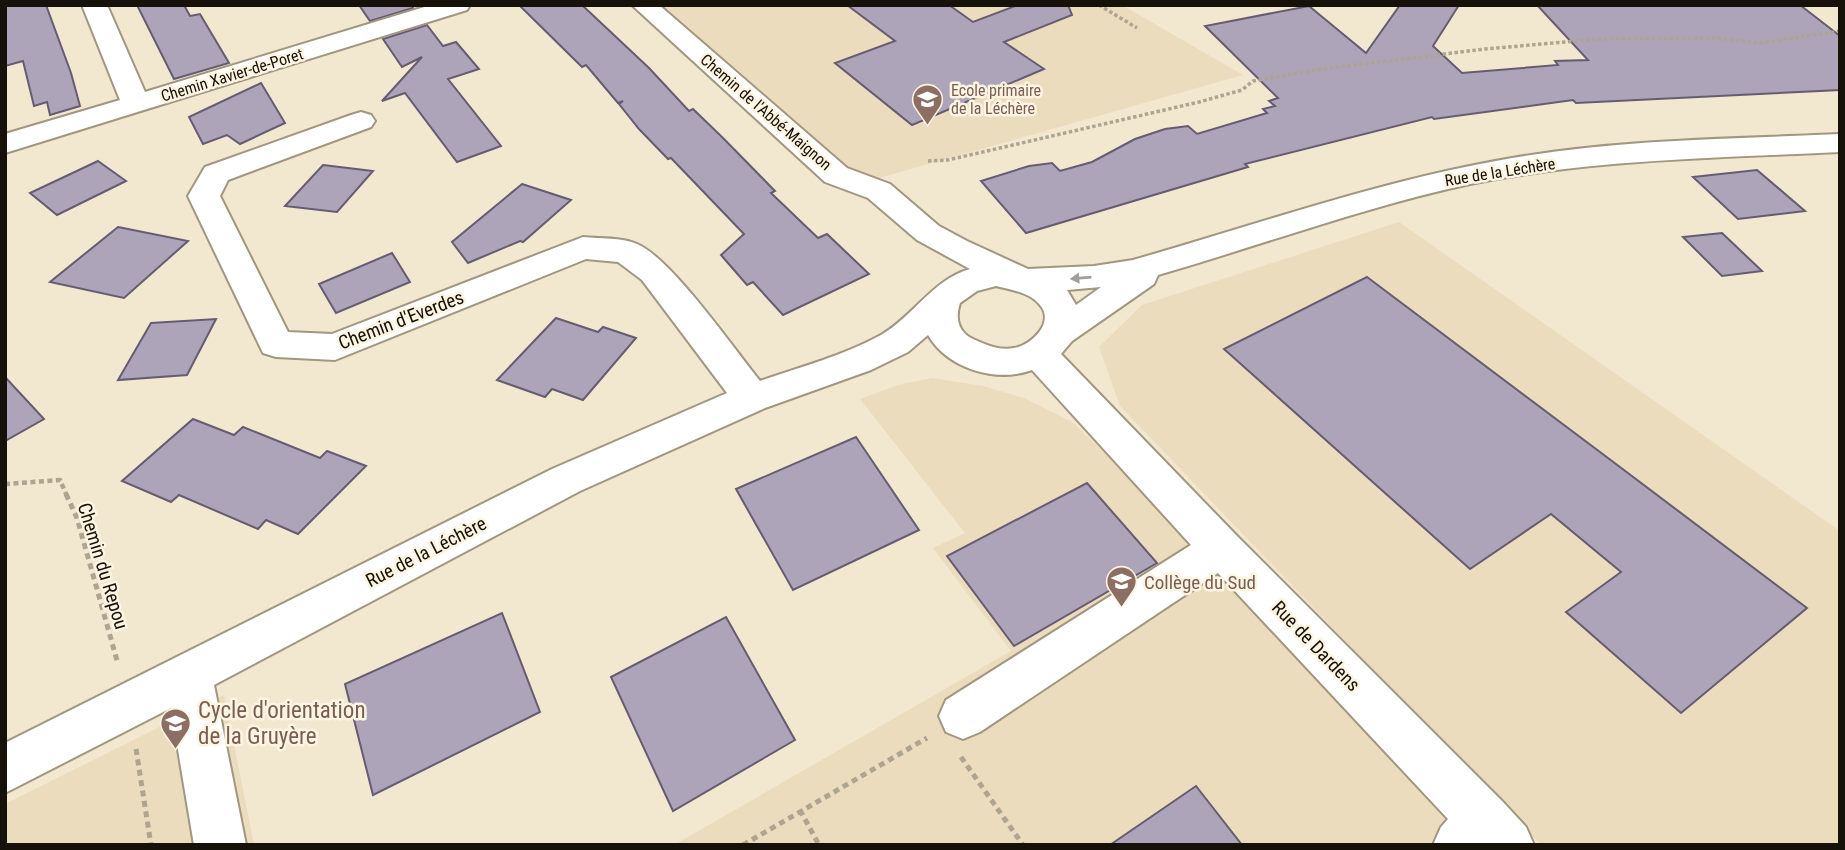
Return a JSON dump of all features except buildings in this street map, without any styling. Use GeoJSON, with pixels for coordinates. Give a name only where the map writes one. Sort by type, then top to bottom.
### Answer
{"type":"FeatureCollection","features":[{"type":"Feature","properties":{"kind":"street"},"geometry":{"type":"LineString","coordinates":[[94,5],[136,105]]}},
{"type":"Feature","properties":{"kind":"street","name":"Chemin Xavier-de-Poret"},"geometry":{"type":"LineString","coordinates":[[5,144],[457,5]]}},
{"type":"Feature","properties":{"kind":"street","name":"Chemin de l'Abbé-Maignon"},"geometry":{"type":"LineString","coordinates":[[644,5],[836,175],[879,191],[928,233],[955,249],[1023,279]]}},
{"type":"Feature","properties":{"kind":"street","name":"Chemin d'Everdes"},"geometry":{"type":"LineString","coordinates":[[361,121],[216,174],[204,196],[276,344],[335,347],[583,248],[627,252],[653,272],[752,398]]}},
{"type":"Feature","properties":{"kind":"street","name":"Rue de la Léchère"},"geometry":{"type":"LineString","coordinates":[[1023,279],[1094,277],[1171,260],[1399,191],[1473,174],[1650,154],[1840,143]]}},
{"type":"Feature","properties":{"kind":"street","name":"Chemin de l'Abbé-Maignon"},"geometry":{"type":"LineString","coordinates":[[928,233],[940,254],[945,278],[942,304]]}},
{"type":"Feature","properties":{"kind":"street","name":"Rue de la Léchère"},"geometry":{"type":"LineString","coordinates":[[1051,342],[1109,296],[1171,260]]}},
{"type":"Feature","properties":{"kind":"street"},"geometry":{"type":"LineString","coordinates":[[996,275],[1023,279],[1047,290],[1058,302],[1063,316],[1051,342],[1015,361],[989,361],[969,355],[953,344],[943,331],[939,317],[942,304],[950,292],[978,277],[996,275]]}},
{"type":"Feature","properties":{"kind":"street","name":"Rue de la Léchère"},"geometry":{"type":"LineString","coordinates":[[5,769],[566,480],[752,398],[858,361],[895,343],[942,304]]}},
{"type":"Feature","properties":{"kind":"street","name":"Rue de Dardens"},"geometry":{"type":"LineString","coordinates":[[1051,342],[1221,548],[1484,837]]}},
{"type":"Feature","properties":{"kind":"street","name":"Rue de la Léchère"},"geometry":{"type":"LineString","coordinates":[[858,361],[934,356],[989,361]]}},
{"type":"Feature","properties":{"kind":"street"},"geometry":{"type":"LineString","coordinates":[[953,723],[1221,548]]}},
{"type":"Feature","properties":{"kind":"street"},"geometry":{"type":"LineString","coordinates":[[188,675],[220,845]]}},
{"type":"Feature","properties":{"kind":"path"},"geometry":{"type":"LineString","coordinates":[[1099,5],[1137,28]]}},
{"type":"Feature","properties":{"kind":"path"},"geometry":{"type":"LineString","coordinates":[[928,161],[947,160],[1199,102],[1242,90],[1253,81],[1322,69],[1485,48],[1599,39],[1680,37],[1760,43],[1840,31]]}},
{"type":"Feature","properties":{"kind":"path","name":"Chemin du Repou"},"geometry":{"type":"LineString","coordinates":[[5,484],[60,480],[77,518],[119,673]]}},
{"type":"Feature","properties":{"kind":"path"},"geometry":{"type":"LineString","coordinates":[[743,845],[953,723],[1023,845]]}},
{"type":"Feature","properties":{"kind":"path"},"geometry":{"type":"LineString","coordinates":[[136,744],[151,845]]}},
{"type":"Feature","properties":{"kind":"path"},"geometry":{"type":"LineString","coordinates":[[800,810],[819,845]]}},
{"type":"Feature","properties":{"kind":"shaded area","name":"Ecole primaire de la Léchère"},"geometry":{"type":"Polygon","coordinates":[[[654,5],[1122,5],[1243,75],[872,180],[849,176],[654,5]]]}},
{"type":"Feature","properties":{"kind":"shaded area"},"geometry":{"type":"Polygon","coordinates":[[[1399,222],[1840,531],[1840,845],[1541,845],[1120,406],[1099,347],[1142,305],[1399,222]]]}},
{"type":"Feature","properties":{"kind":"shaded area","name":"Collège du Sud"},"geometry":{"type":"Polygon","coordinates":[[[932,378],[983,386],[1024,398],[1072,422],[1225,567],[1476,845],[674,845],[1011,651],[933,548],[965,533],[860,399],[898,385],[932,378]]]}},
{"type":"Feature","properties":{"kind":"shaded area","name":"Cycle d'orientation de la Gruyère"},"geometry":{"type":"Polygon","coordinates":[[[224,695],[254,845],[5,845],[5,804],[224,695]]]}},
{"type":"Feature","properties":{"kind":"place","name":"Ecole primaire de la Léchère"},"geometry":{"type":"Point","coordinates":[928,126]}},
{"type":"Feature","properties":{"kind":"place","name":"Collège du Sud"},"geometry":{"type":"Point","coordinates":[1121,609]}},
{"type":"Feature","properties":{"kind":"place","name":"Cycle d'orientation de la Gruyère"},"geometry":{"type":"Point","coordinates":[175,750]}}]}
